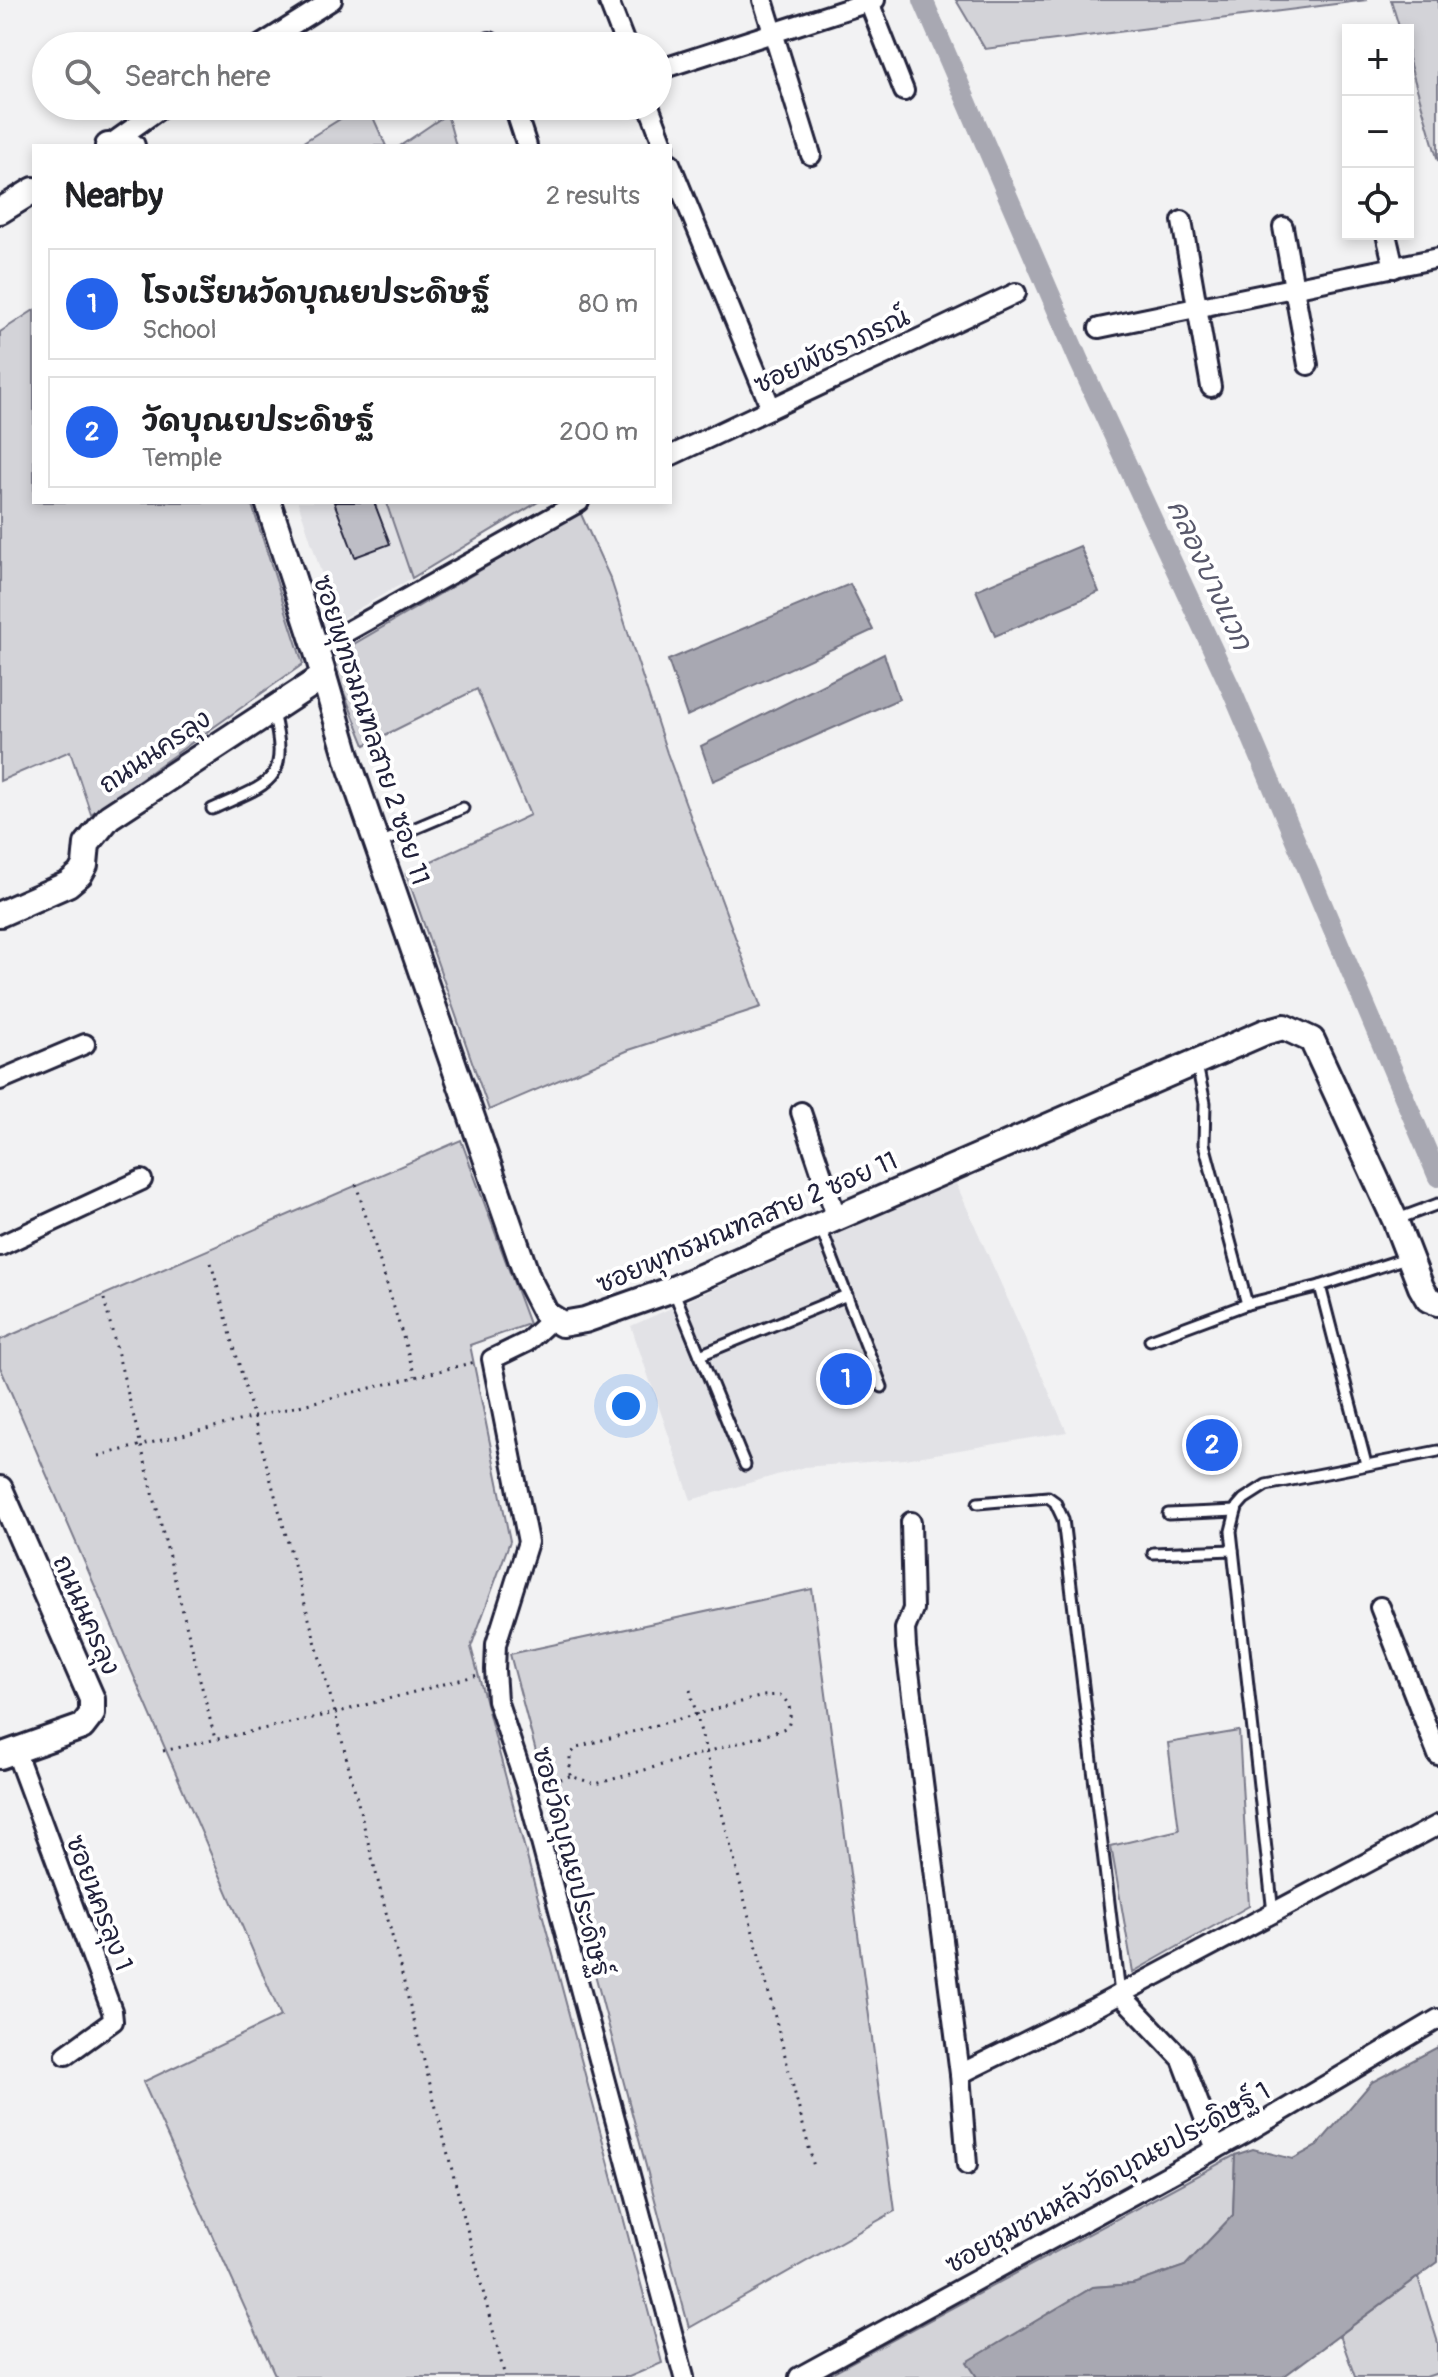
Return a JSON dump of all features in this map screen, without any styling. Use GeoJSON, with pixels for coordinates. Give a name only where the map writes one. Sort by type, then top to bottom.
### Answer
{"type":"FeatureCollection","features":[{"type":"Feature","properties":{"kind":"street"},"geometry":{"type":"LineString","coordinates":[[281,32],[332,0]]}},
{"type":"Feature","properties":{"kind":"street"},"geometry":{"type":"LineString","coordinates":[[763,0],[811,155]]}},
{"type":"Feature","properties":{"kind":"street"},"geometry":{"type":"LineString","coordinates":[[672,65],[872,1],[904,91]]}},
{"type":"Feature","properties":{"kind":"street"},"geometry":{"type":"LineString","coordinates":[[609,2],[621,32]]}},
{"type":"Feature","properties":{"kind":"street"},"geometry":{"type":"LineString","coordinates":[[118,144],[147,120]]}},
{"type":"Feature","properties":{"kind":"street"},"geometry":{"type":"LineString","coordinates":[[518,120],[526,144]]}},
{"type":"Feature","properties":{"kind":"street"},"geometry":{"type":"LineString","coordinates":[[654,120],[663,144]]}},
{"type":"Feature","properties":{"kind":"street"},"geometry":{"type":"LineString","coordinates":[[672,168],[771,408]]}},
{"type":"Feature","properties":{"kind":"street"},"geometry":{"type":"LineString","coordinates":[[0,211],[32,191]]}},
{"type":"Feature","properties":{"kind":"street"},"geometry":{"type":"LineString","coordinates":[[1182,221],[1211,387]]}},
{"type":"Feature","properties":{"kind":"street"},"geometry":{"type":"LineString","coordinates":[[1283,227],[1308,365]]}},
{"type":"Feature","properties":{"kind":"street"},"geometry":{"type":"LineString","coordinates":[[1387,240],[1394,268]]}},
{"type":"Feature","properties":{"kind":"street"},"geometry":{"type":"LineString","coordinates":[[1099,328],[1438,258]]}},
{"type":"Feature","properties":{"kind":"street","name":"ซอยพัชราภรณ์"},"geometry":{"type":"LineString","coordinates":[[672,455],[1016,293]]}},
{"type":"Feature","properties":{"kind":"street","name":"ซอยพุทธมณฑลสาย 2 ซอย 11"},"geometry":{"type":"LineString","coordinates":[[269,504],[377,844],[528,1279],[546,1314],[562,1324],[585,1320],[673,1289],[1265,1032],[1284,1027],[1312,1040],[1428,1299],[1438,1303]]}},
{"type":"Feature","properties":{"kind":"street"},"geometry":{"type":"LineString","coordinates":[[316,649],[575,504]]}},
{"type":"Feature","properties":{"kind":"street","name":"ถนนนครลุง"},"geometry":{"type":"LineString","coordinates":[[0,914],[68,884],[80,874],[85,865],[87,844],[109,817],[271,707],[324,676]]}},
{"type":"Feature","properties":{"kind":"street"},"geometry":{"type":"LineString","coordinates":[[0,1080],[85,1044]]}},
{"type":"Feature","properties":{"kind":"street"},"geometry":{"type":"LineString","coordinates":[[801,1112],[827,1220]]}},
{"type":"Feature","properties":{"kind":"street"},"geometry":{"type":"LineString","coordinates":[[0,1246],[142,1180]]}},
{"type":"Feature","properties":{"kind":"street"},"geometry":{"type":"LineString","coordinates":[[492,1359],[527,1342],[553,1318]]}},
{"type":"Feature","properties":{"kind":"street","name":"ซอยวัดบุณยประดิษฐ์"},"geometry":{"type":"LineString","coordinates":[[492,1359],[528,1542],[496,1644],[497,1700],[527,1790],[684,2377]]}},
{"type":"Feature","properties":{"kind":"street","name":"ถนนนครลุง"},"geometry":{"type":"LineString","coordinates":[[0,1489],[92,1699],[92,1714],[82,1727],[8,1753]]}},
{"type":"Feature","properties":{"kind":"street"},"geometry":{"type":"LineString","coordinates":[[911,1522],[913,1609],[905,1629],[906,1648],[960,2074],[967,2165]]}},
{"type":"Feature","properties":{"kind":"street"},"geometry":{"type":"LineString","coordinates":[[1380,1607],[1438,1755]]}},
{"type":"Feature","properties":{"kind":"street","name":"ซอยนครลุง 1"},"geometry":{"type":"LineString","coordinates":[[8,1753],[112,2011],[113,2021],[66,2055]]}},
{"type":"Feature","properties":{"kind":"street"},"geometry":{"type":"LineString","coordinates":[[960,2074],[1120,1994],[1438,1825]]}},
{"type":"Feature","properties":{"kind":"street"},"geometry":{"type":"LineString","coordinates":[[1120,1994],[1182,2059],[1216,2149]]}},
{"type":"Feature","properties":{"kind":"street","name":"ซอยชุมชนหลังวัดบุณยประดิษฐ์ 1"},"geometry":{"type":"LineString","coordinates":[[799,2377],[1216,2149],[1438,2019]]}},
{"type":"Feature","properties":{"kind":"lane"},"geometry":{"type":"LineString","coordinates":[[212,809],[266,785],[280,766],[279,736],[271,707]]}},
{"type":"Feature","properties":{"kind":"lane"},"geometry":{"type":"LineString","coordinates":[[377,844],[463,808]]}},
{"type":"Feature","properties":{"kind":"lane"},"geometry":{"type":"LineString","coordinates":[[1197,1064],[1205,1103],[1204,1144],[1247,1304]]}},
{"type":"Feature","properties":{"kind":"lane"},"geometry":{"type":"LineString","coordinates":[[1395,1220],[1438,1204]]}},
{"type":"Feature","properties":{"kind":"lane"},"geometry":{"type":"LineString","coordinates":[[827,1220],[847,1295],[882,1387]]}},
{"type":"Feature","properties":{"kind":"lane"},"geometry":{"type":"LineString","coordinates":[[1150,1340],[1247,1304],[1320,1286],[1409,1257]]}},
{"type":"Feature","properties":{"kind":"lane"},"geometry":{"type":"LineString","coordinates":[[1320,1286],[1366,1464]]}},
{"type":"Feature","properties":{"kind":"lane"},"geometry":{"type":"LineString","coordinates":[[673,1289],[745,1465]]}},
{"type":"Feature","properties":{"kind":"lane"},"geometry":{"type":"LineString","coordinates":[[700,1355],[847,1295]]}},
{"type":"Feature","properties":{"kind":"lane"},"geometry":{"type":"LineString","coordinates":[[1273,1913],[1231,1531],[1236,1511],[1252,1491],[1266,1485],[1438,1451]]}},
{"type":"Feature","properties":{"kind":"lane"},"geometry":{"type":"LineString","coordinates":[[978,1503],[1048,1497],[1055,1502],[1063,1519],[1120,1994]]}},
{"type":"Feature","properties":{"kind":"lane"},"geometry":{"type":"LineString","coordinates":[[1168,1514],[1236,1511]]}},
{"type":"Feature","properties":{"kind":"lane"},"geometry":{"type":"LineString","coordinates":[[1153,1553],[1233,1550]]}},
{"type":"Feature","properties":{"kind":"path"},"geometry":{"type":"LineString","coordinates":[[356,1184],[415,1376]]}},
{"type":"Feature","properties":{"kind":"path"},"geometry":{"type":"LineString","coordinates":[[211,1263],[335,1713],[505,2377]]}},
{"type":"Feature","properties":{"kind":"path"},"geometry":{"type":"LineString","coordinates":[[104,1299],[138,1445],[215,1739]]}},
{"type":"Feature","properties":{"kind":"path"},"geometry":{"type":"LineString","coordinates":[[98,1456],[492,1359]]}},
{"type":"Feature","properties":{"kind":"path"},"geometry":{"type":"LineString","coordinates":[[163,1751],[335,1713],[495,1670]]}},
{"type":"Feature","properties":{"kind":"path"},"geometry":{"type":"LineString","coordinates":[[690,1690],[814,2167]]}},
{"type":"Feature","properties":{"kind":"path"},"geometry":{"type":"LineString","coordinates":[[527,1790],[570,1776],[596,1784],[788,1727],[792,1714],[787,1701],[780,1695],[577,1747],[570,1755],[570,1776]]}},
{"type":"Feature","properties":{"kind":"shaded area"},"geometry":{"type":"Polygon","coordinates":[[[956,0],[1367,0],[985,49],[956,0]]]}},
{"type":"Feature","properties":{"kind":"shaded area"},"geometry":{"type":"Polygon","coordinates":[[[1391,0],[1438,0],[1438,161],[1414,79],[1414,24],[1398,24],[1391,0]]]}},
{"type":"Feature","properties":{"kind":"shaded area"},"geometry":{"type":"Polygon","coordinates":[[[339,120],[374,120],[385,144],[300,144],[339,120]]]}},
{"type":"Feature","properties":{"kind":"shaded area"},"geometry":{"type":"Polygon","coordinates":[[[438,120],[449,120],[455,144],[403,144],[438,120]]]}},
{"type":"Feature","properties":{"kind":"shaded area"},"geometry":{"type":"Polygon","coordinates":[[[32,311],[32,504],[252,504],[303,664],[91,814],[70,751],[0,781],[0,332],[32,311]]]}},
{"type":"Feature","properties":{"kind":"shaded area"},"geometry":{"type":"Polygon","coordinates":[[[299,504],[387,504],[412,578],[337,621],[299,504]]]}},
{"type":"Feature","properties":{"kind":"shaded area"},"geometry":{"type":"Polygon","coordinates":[[[387,504],[535,504],[412,578],[387,504]]]}},
{"type":"Feature","properties":{"kind":"shaded area"},"geometry":{"type":"Polygon","coordinates":[[[580,512],[611,580],[667,753],[761,1007],[629,1050],[489,1110],[406,873],[530,815],[477,689],[365,745],[330,658],[580,512]]]}},
{"type":"Feature","properties":{"kind":"shaded area"},"geometry":{"type":"Polygon","coordinates":[[[1080,546],[1099,592],[995,636],[976,590],[1080,546]]]}},
{"type":"Feature","properties":{"kind":"shaded area"},"geometry":{"type":"Polygon","coordinates":[[[850,584],[873,630],[687,716],[668,660],[850,584]]]}},
{"type":"Feature","properties":{"kind":"shaded area"},"geometry":{"type":"Polygon","coordinates":[[[884,654],[899,699],[713,781],[701,746],[884,654]]]}},
{"type":"Feature","properties":{"kind":"shaded area"},"geometry":{"type":"Polygon","coordinates":[[[461,1140],[529,1324],[470,1345],[510,1541],[471,1647],[662,2363],[629,2377],[276,2377],[143,2082],[281,2016],[0,1367],[0,1340],[461,1140]]]}},
{"type":"Feature","properties":{"kind":"shaded area"},"geometry":{"type":"Polygon","coordinates":[[[955,1181],[1067,1432],[905,1459],[804,1467],[691,1500],[631,1326],[955,1181]]]}},
{"type":"Feature","properties":{"kind":"shaded area"},"geometry":{"type":"Polygon","coordinates":[[[812,1589],[895,2211],[689,2328],[510,1654],[812,1589]]]}},
{"type":"Feature","properties":{"kind":"shaded area"},"geometry":{"type":"Polygon","coordinates":[[[1239,1731],[1249,1906],[1133,1972],[1111,1846],[1179,1830],[1168,1743],[1239,1731]]]}},
{"type":"Feature","properties":{"kind":"shaded area"},"geometry":{"type":"Polygon","coordinates":[[[1438,2047],[1438,2262],[1283,2377],[977,2377],[967,2362],[1093,2287],[1133,2284],[1185,2266],[1233,2215],[1235,2155],[1253,2149],[1293,2159],[1317,2146],[1372,2082],[1438,2047]]]}},
{"type":"Feature","properties":{"kind":"shaded area"},"geometry":{"type":"Polygon","coordinates":[[[1235,2155],[1233,2215],[1185,2266],[1133,2284],[1093,2287],[968,2362],[977,2377],[824,2377],[1235,2155]]]}},
{"type":"Feature","properties":{"kind":"shaded area"},"geometry":{"type":"Polygon","coordinates":[[[1418,2277],[1438,2343],[1438,2373],[1426,2377],[1355,2377],[1340,2335],[1418,2277]]]}},
{"type":"Feature","properties":{"kind":"building"},"geometry":{"type":"Polygon","coordinates":[[[335,504],[375,504],[390,544],[355,557],[335,504]]]}},
{"type":"Feature","properties":{"kind":"waterway","name":"คลองบางแวก"},"geometry":{"type":"LineString","coordinates":[[923,0],[1079,361],[1232,691],[1438,1177]]}},
{"type":"Feature","properties":{"kind":"place","name":"โรงเรียนวัดบุณยประดิษฐ์"},"geometry":{"type":"Point","coordinates":[846,1379]}},
{"type":"Feature","properties":{"kind":"place","name":"วัดบุณยประดิษฐ์"},"geometry":{"type":"Point","coordinates":[1212,1445]}}]}
